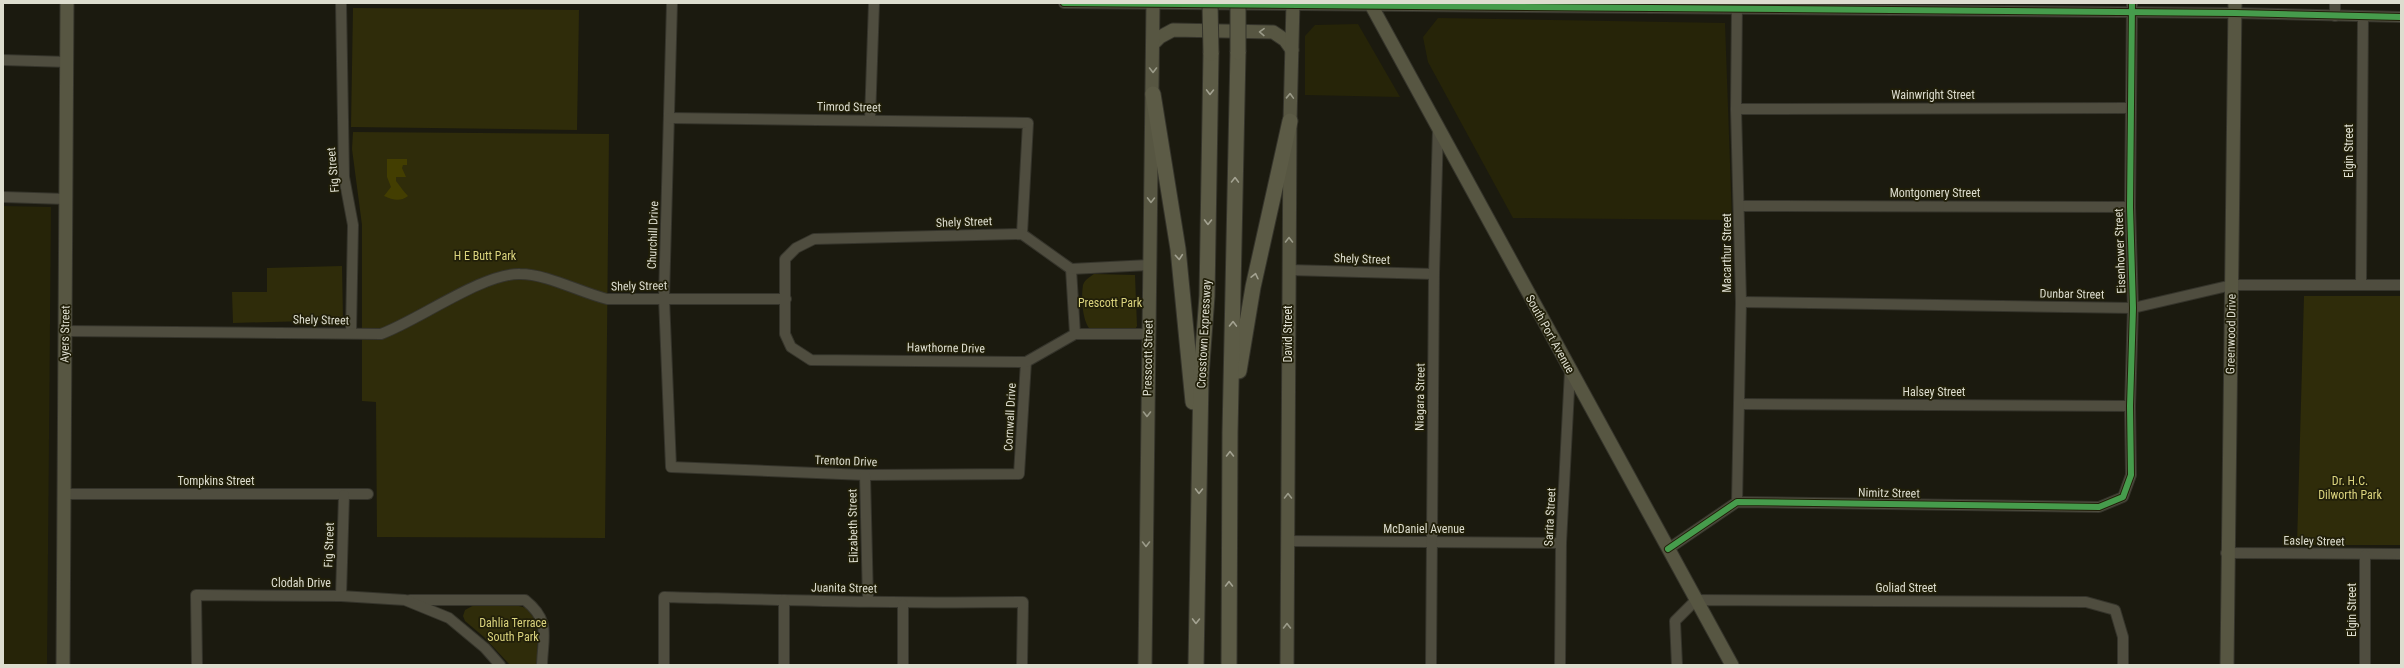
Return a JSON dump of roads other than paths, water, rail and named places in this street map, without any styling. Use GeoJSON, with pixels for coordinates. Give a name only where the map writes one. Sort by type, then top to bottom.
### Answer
{"type":"FeatureCollection","features":[{"type":"Feature","properties":{"kind":"highway","name":"Crosstown Expressway"},"geometry":{"type":"LineString","coordinates":[[1196,665],[1195,649],[1201,376],[1207,296],[1211,52],[1210,3]]}},
{"type":"Feature","properties":{"kind":"highway"},"geometry":{"type":"LineString","coordinates":[[1229,665],[1231,425],[1238,3]]}},
{"type":"Feature","properties":{"kind":"highway"},"geometry":{"type":"LineString","coordinates":[[1153,94],[1178,249],[1199,472]]}},
{"type":"Feature","properties":{"kind":"highway"},"geometry":{"type":"LineString","coordinates":[[1231,425],[1253,287],[1290,121]]}},
{"type":"Feature","properties":{"kind":"highway"},"geometry":{"type":"LineString","coordinates":[[1193,665],[1195,649]]}},
{"type":"Feature","properties":{"kind":"main road","name":"Ayers Street"},"geometry":{"type":"LineString","coordinates":[[63,665],[68,62],[67,3]]}},
{"type":"Feature","properties":{"kind":"main road","name":"Presscott Street"},"geometry":{"type":"LineString","coordinates":[[1146,665],[1148,334],[1153,94],[1152,4]]}},
{"type":"Feature","properties":{"kind":"main road","name":"David Street"},"geometry":{"type":"LineString","coordinates":[[1287,665],[1290,121],[1293,4]]}},
{"type":"Feature","properties":{"kind":"main road","name":"South Port Avenue"},"geometry":{"type":"LineString","coordinates":[[1370,4],[1732,665]]}},
{"type":"Feature","properties":{"kind":"main road","name":"Greenwood Drive"},"geometry":{"type":"LineString","coordinates":[[2227,665],[2226,553],[2232,285],[2235,8]]}},
{"type":"Feature","properties":{"kind":"main road"},"geometry":{"type":"LineString","coordinates":[[1153,44],[1160,37],[1173,30],[1273,32],[1286,40],[1292,50]]}},
{"type":"Feature","properties":{"kind":"street","name":"Fig Street"},"geometry":{"type":"LineString","coordinates":[[341,3],[344,177],[353,225],[351,334]]}},
{"type":"Feature","properties":{"kind":"street","name":"Churchill Drive"},"geometry":{"type":"LineString","coordinates":[[672,3],[664,298],[672,467]]}},
{"type":"Feature","properties":{"kind":"street"},"geometry":{"type":"LineString","coordinates":[[870,120],[874,3]]}},
{"type":"Feature","properties":{"kind":"street"},"geometry":{"type":"LineString","coordinates":[[1064,3],[2235,8],[2335,16],[2401,17]]}},
{"type":"Feature","properties":{"kind":"street"},"geometry":{"type":"LineString","coordinates":[[2335,3],[2335,16]]}},
{"type":"Feature","properties":{"kind":"street","name":"Macarthur Street"},"geometry":{"type":"LineString","coordinates":[[1737,6],[1736,108],[1740,206],[1741,302],[1737,502]]}},
{"type":"Feature","properties":{"kind":"street","name":"Eisenhower Street"},"geometry":{"type":"LineString","coordinates":[[2123,498],[2131,475],[2130,406],[2133,308],[2130,207],[2131,8]]}},
{"type":"Feature","properties":{"kind":"street","name":"Elgin Street"},"geometry":{"type":"LineString","coordinates":[[2361,285],[2363,17]]}},
{"type":"Feature","properties":{"kind":"street"},"geometry":{"type":"LineString","coordinates":[[3,60],[68,62]]}},
{"type":"Feature","properties":{"kind":"street","name":"Wainwright Street"},"geometry":{"type":"LineString","coordinates":[[1736,108],[2131,108]]}},
{"type":"Feature","properties":{"kind":"street","name":"Timrod Street"},"geometry":{"type":"LineString","coordinates":[[669,118],[1028,123],[1022,234]]}},
{"type":"Feature","properties":{"kind":"street","name":"Niagara Street"},"geometry":{"type":"LineString","coordinates":[[1431,665],[1434,274],[1438,129]]}},
{"type":"Feature","properties":{"kind":"street"},"geometry":{"type":"LineString","coordinates":[[3,197],[66,199]]}},
{"type":"Feature","properties":{"kind":"street","name":"Montgomery Street"},"geometry":{"type":"LineString","coordinates":[[1740,206],[2130,207]]}},
{"type":"Feature","properties":{"kind":"street"},"geometry":{"type":"LineString","coordinates":[[1022,234],[1071,269],[1149,265]]}},
{"type":"Feature","properties":{"kind":"street","name":"Shely Street"},"geometry":{"type":"LineString","coordinates":[[65,331],[381,334],[403,326],[495,278],[519,274],[545,278],[582,293],[607,299],[786,299],[785,259],[796,248],[814,239],[1022,234]]}},
{"type":"Feature","properties":{"kind":"street"},"geometry":{"type":"LineString","coordinates":[[1071,269],[1074,334]]}},
{"type":"Feature","properties":{"kind":"street","name":"Shely Street"},"geometry":{"type":"LineString","coordinates":[[1289,270],[1434,274]]}},
{"type":"Feature","properties":{"kind":"street","name":"Dunbar Street"},"geometry":{"type":"LineString","coordinates":[[1741,302],[2133,308],[2232,285],[2401,285]]}},
{"type":"Feature","properties":{"kind":"street","name":"Hawthorne Drive"},"geometry":{"type":"LineString","coordinates":[[786,299],[785,334],[791,347],[811,360],[1026,362]]}},
{"type":"Feature","properties":{"kind":"street"},"geometry":{"type":"LineString","coordinates":[[1026,362],[1074,334],[1148,334]]}},
{"type":"Feature","properties":{"kind":"street","name":"Cornwall Drive"},"geometry":{"type":"LineString","coordinates":[[1019,474],[1026,362]]}},
{"type":"Feature","properties":{"kind":"street","name":"Sarita Street"},"geometry":{"type":"LineString","coordinates":[[1560,665],[1561,543],[1570,371]]}},
{"type":"Feature","properties":{"kind":"street","name":"Halsey Street"},"geometry":{"type":"LineString","coordinates":[[1739,404],[2130,406]]}},
{"type":"Feature","properties":{"kind":"street","name":"Trenton Drive"},"geometry":{"type":"LineString","coordinates":[[672,467],[865,475],[1019,474]]}},
{"type":"Feature","properties":{"kind":"street","name":"Elizabeth Street"},"geometry":{"type":"LineString","coordinates":[[865,475],[868,601]]}},
{"type":"Feature","properties":{"kind":"street","name":"Tompkins Street"},"geometry":{"type":"LineString","coordinates":[[64,494],[368,494]]}},
{"type":"Feature","properties":{"kind":"street","name":"Fig Street"},"geometry":{"type":"LineString","coordinates":[[340,596],[344,494]]}},
{"type":"Feature","properties":{"kind":"street","name":"Nimitz Street"},"geometry":{"type":"LineString","coordinates":[[1737,502],[2099,507],[2123,498]]}},
{"type":"Feature","properties":{"kind":"street"},"geometry":{"type":"LineString","coordinates":[[1668,549],[1737,502]]}},
{"type":"Feature","properties":{"kind":"street","name":"McDaniel Avenue"},"geometry":{"type":"LineString","coordinates":[[1287,541],[1561,543]]}},
{"type":"Feature","properties":{"kind":"street","name":"Easley Street"},"geometry":{"type":"LineString","coordinates":[[2226,553],[2365,555],[2401,554]]}},
{"type":"Feature","properties":{"kind":"street","name":"Elgin Street"},"geometry":{"type":"LineString","coordinates":[[2365,555],[2365,665]]}},
{"type":"Feature","properties":{"kind":"street","name":"Clodah Drive"},"geometry":{"type":"LineString","coordinates":[[197,665],[196,595],[340,596],[405,600],[525,600],[536,609],[544,621],[542,665]]}},
{"type":"Feature","properties":{"kind":"street","name":"Juanita Street"},"geometry":{"type":"LineString","coordinates":[[664,665],[664,597],[868,601],[903,604],[1023,602],[1022,665]]}},
{"type":"Feature","properties":{"kind":"street","name":"Clodah Drive"},"geometry":{"type":"LineString","coordinates":[[405,600],[449,618],[485,648],[500,665]]}},
{"type":"Feature","properties":{"kind":"street"},"geometry":{"type":"LineString","coordinates":[[784,600],[784,665]]}},
{"type":"Feature","properties":{"kind":"street"},"geometry":{"type":"LineString","coordinates":[[1677,665],[1675,621],[1696,600]]}},
{"type":"Feature","properties":{"kind":"street","name":"Goliad Street"},"geometry":{"type":"LineString","coordinates":[[1696,600],[2086,602],[2115,610],[2123,637],[2123,665]]}},
{"type":"Feature","properties":{"kind":"street"},"geometry":{"type":"LineString","coordinates":[[903,604],[903,665]]}},
{"type":"Feature","properties":{"kind":"park label","name":"H E Butt Park"},"geometry":{"type":"Point","coordinates":[485,256]}},
{"type":"Feature","properties":{"kind":"park label","name":"Prescott Park"},"geometry":{"type":"Point","coordinates":[1110,303]}},
{"type":"Feature","properties":{"kind":"park label","name":"Dr. H.C. Dilworth Park"},"geometry":{"type":"Point","coordinates":[2350,488]}},
{"type":"Feature","properties":{"kind":"park label","name":"Dahlia Terrace South Park"},"geometry":{"type":"Point","coordinates":[513,630]}}]}
